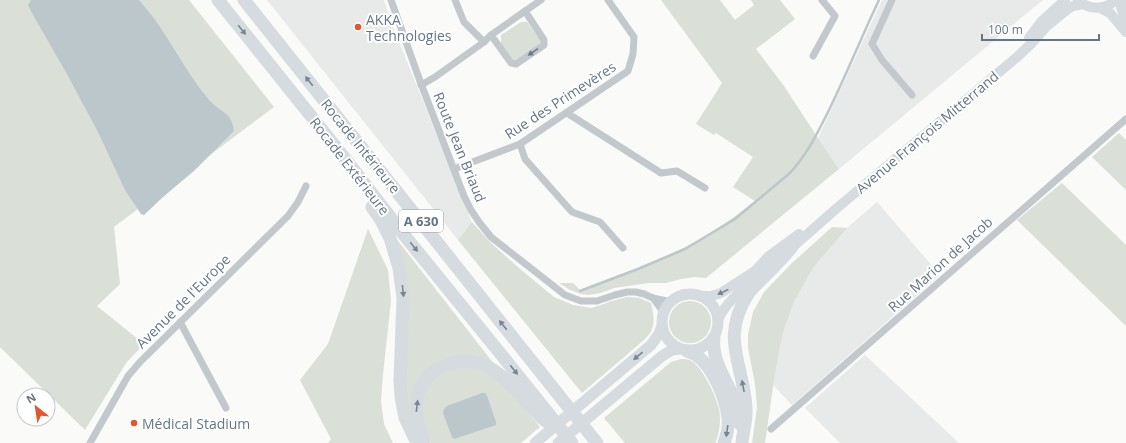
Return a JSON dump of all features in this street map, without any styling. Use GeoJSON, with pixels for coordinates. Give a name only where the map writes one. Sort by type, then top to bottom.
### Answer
{"type":"FeatureCollection","features":[{"type":"Feature","properties":{"kind":"highway","name":"Rocade Extérieure"},"geometry":{"type":"LineString","coordinates":[[218,0],[347,161],[400,230],[504,358],[566,441]]}},
{"type":"Feature","properties":{"kind":"highway","name":"Rocade Intérieure"},"geometry":{"type":"LineString","coordinates":[[244,0],[597,443]]}},
{"type":"Feature","properties":{"kind":"highway"},"geometry":{"type":"LineString","coordinates":[[347,161],[348,174],[381,220],[395,252],[402,283],[403,298],[400,397],[405,418],[417,443]]}},
{"type":"Feature","properties":{"kind":"highway"},"geometry":{"type":"LineString","coordinates":[[742,441],[747,420],[744,390],[734,343],[735,327],[740,309],[749,293],[792,247]]}},
{"type":"Feature","properties":{"kind":"highway"},"geometry":{"type":"LineString","coordinates":[[714,338],[713,347],[716,358],[738,409],[742,441]]}},
{"type":"Feature","properties":{"kind":"highway"},"geometry":{"type":"LineString","coordinates":[[520,346],[572,402],[607,443]]}},
{"type":"Feature","properties":{"kind":"highway"},"geometry":{"type":"LineString","coordinates":[[684,350],[696,355],[704,363],[723,395],[728,420],[724,443]]}},
{"type":"Feature","properties":{"kind":"highway"},"geometry":{"type":"LineString","coordinates":[[425,443],[418,425],[416,414],[416,402],[423,384],[438,368],[447,364],[465,361],[471,361],[491,368],[502,376],[522,395],[538,415],[566,441]]}},
{"type":"Feature","properties":{"kind":"highway"},"geometry":{"type":"LineString","coordinates":[[401,365],[397,382],[396,398],[399,420],[408,443]]}},
{"type":"Feature","properties":{"kind":"main road","name":"Avenue François Mitterrand"},"geometry":{"type":"LineString","coordinates":[[1017,57],[1040,22],[1064,0]]}},
{"type":"Feature","properties":{"kind":"main road"},"geometry":{"type":"LineString","coordinates":[[1100,8],[1108,6],[1116,0]]}},
{"type":"Feature","properties":{"kind":"main road"},"geometry":{"type":"LineString","coordinates":[[1121,0],[1121,7],[1126,20]]}},
{"type":"Feature","properties":{"kind":"main road","name":"Avenue François Mitterrand"},"geometry":{"type":"LineString","coordinates":[[714,338],[718,330],[718,320],[728,302],[837,208],[1017,57],[1046,27],[1068,9],[1080,2]]}},
{"type":"Feature","properties":{"kind":"main road"},"geometry":{"type":"LineString","coordinates":[[1080,2],[1091,7],[1100,8],[1110,13],[1126,32]]}},
{"type":"Feature","properties":{"kind":"main road","name":"Avenue François Mitterrand"},"geometry":{"type":"LineString","coordinates":[[671,302],[681,296],[690,294],[711,296],[722,293],[755,271],[778,249],[837,208]]}},
{"type":"Feature","properties":{"kind":"main road"},"geometry":{"type":"LineString","coordinates":[[699,296],[707,299],[712,305],[717,312],[718,320]]}},
{"type":"Feature","properties":{"kind":"main road"},"geometry":{"type":"LineString","coordinates":[[671,302],[666,307],[662,320],[664,334],[673,345],[684,350]]}},
{"type":"Feature","properties":{"kind":"main road"},"geometry":{"type":"LineString","coordinates":[[535,443],[651,345],[659,334],[662,326]]}},
{"type":"Feature","properties":{"kind":"main road"},"geometry":{"type":"LineString","coordinates":[[566,441],[601,406],[662,356],[672,350],[695,350],[702,348],[709,344],[714,338]]}},
{"type":"Feature","properties":{"kind":"street","name":"Route Jean Briaud"},"geometry":{"type":"LineString","coordinates":[[391,0],[421,85],[471,210],[491,237],[564,295],[581,302],[597,301],[627,292],[644,294],[653,298],[671,302]]}},
{"type":"Feature","properties":{"kind":"street"},"geometry":{"type":"LineString","coordinates":[[455,0],[464,22],[484,42]]}},
{"type":"Feature","properties":{"kind":"street"},"geometry":{"type":"LineString","coordinates":[[421,85],[435,77],[541,0]]}},
{"type":"Feature","properties":{"kind":"street","name":"Rue des Primevères"},"geometry":{"type":"LineString","coordinates":[[454,169],[520,144],[628,71],[633,54],[634,37],[608,0]]}},
{"type":"Feature","properties":{"kind":"street"},"geometry":{"type":"LineString","coordinates":[[813,56],[835,16],[822,0]]}},
{"type":"Feature","properties":{"kind":"street"},"geometry":{"type":"LineString","coordinates":[[892,0],[872,44],[882,60],[912,95]]}},
{"type":"Feature","properties":{"kind":"street"},"geometry":{"type":"LineString","coordinates":[[491,35],[511,63],[516,64],[544,45],[544,40],[525,11]]}},
{"type":"Feature","properties":{"kind":"street"},"geometry":{"type":"LineString","coordinates":[[567,113],[661,173],[677,171],[705,188]]}},
{"type":"Feature","properties":{"kind":"street","name":"Rue Marion de Jacob"},"geometry":{"type":"LineString","coordinates":[[771,429],[1126,119]]}},
{"type":"Feature","properties":{"kind":"street"},"geometry":{"type":"LineString","coordinates":[[520,144],[524,158],[572,212],[600,222],[623,248]]}},
{"type":"Feature","properties":{"kind":"street","name":"Avenue de l'Europe"},"geometry":{"type":"LineString","coordinates":[[90,443],[128,376],[180,322],[288,216],[298,202],[306,186]]}},
{"type":"Feature","properties":{"kind":"street"},"geometry":{"type":"LineString","coordinates":[[653,298],[664,313]]}},
{"type":"Feature","properties":{"kind":"street"},"geometry":{"type":"LineString","coordinates":[[180,322],[226,408]]}},
{"type":"Feature","properties":{"kind":"shaded area"},"geometry":{"type":"Polygon","coordinates":[[[0,0],[189,0],[274,107],[114,227],[120,284],[97,306],[144,344],[126,363],[85,430],[56,402],[56,387],[41,387],[0,347],[0,0]]]}},
{"type":"Feature","properties":{"kind":"shaded area"},"geometry":{"type":"Polygon","coordinates":[[[31,0],[139,0],[158,23],[203,92],[214,105],[225,113],[231,120],[234,131],[195,170],[144,215],[141,214],[125,190],[98,132],[33,15],[28,5],[31,0]]]}},
{"type":"Feature","properties":{"kind":"shaded area"},"geometry":{"type":"Polygon","coordinates":[[[267,0],[384,0],[391,22],[472,222],[458,240],[267,0]]]}},
{"type":"Feature","properties":{"kind":"shaded area"},"geometry":{"type":"Polygon","coordinates":[[[661,0],[720,0],[735,20],[754,5],[751,0],[780,0],[795,19],[756,49],[784,86],[839,169],[706,278],[694,277],[666,283],[649,283],[614,288],[589,295],[581,294],[570,290],[559,283],[573,283],[580,290],[653,262],[708,234],[755,201],[733,187],[753,157],[716,133],[714,135],[696,124],[722,83],[661,0]]]}},
{"type":"Feature","properties":{"kind":"shaded area"},"geometry":{"type":"Polygon","coordinates":[[[882,0],[1043,0],[839,169],[818,138],[882,0]]]}},
{"type":"Feature","properties":{"kind":"shaded area"},"geometry":{"type":"Polygon","coordinates":[[[521,22],[527,22],[541,41],[540,44],[515,60],[512,60],[501,43],[501,35],[521,22]]]}},
{"type":"Feature","properties":{"kind":"shaded area"},"geometry":{"type":"Polygon","coordinates":[[[1119,133],[1126,140],[1126,190],[1092,157],[1119,133]]]}},
{"type":"Feature","properties":{"kind":"shaded area"},"geometry":{"type":"Polygon","coordinates":[[[1062,183],[1126,245],[1126,326],[1017,220],[1062,183]]]}},
{"type":"Feature","properties":{"kind":"shaded area"},"geometry":{"type":"Polygon","coordinates":[[[877,202],[940,275],[792,405],[773,385],[783,332],[795,300],[813,268],[847,228],[877,202]]]}},
{"type":"Feature","properties":{"kind":"shaded area"},"geometry":{"type":"Polygon","coordinates":[[[472,222],[491,243],[554,297],[573,305],[592,308],[627,297],[640,298],[651,303],[653,314],[652,330],[646,338],[582,393],[458,240],[472,222]]]}},
{"type":"Feature","properties":{"kind":"shaded area"},"geometry":{"type":"Polygon","coordinates":[[[832,227],[847,228],[813,268],[795,300],[783,332],[774,380],[765,443],[752,443],[757,407],[755,384],[748,348],[748,335],[753,312],[764,292],[791,264],[832,227]]]}},
{"type":"Feature","properties":{"kind":"shaded area"},"geometry":{"type":"Polygon","coordinates":[[[368,229],[388,270],[391,301],[381,401],[384,424],[393,443],[328,443],[331,439],[300,380],[328,344],[368,229]]]}},
{"type":"Feature","properties":{"kind":"shaded area"},"geometry":{"type":"Polygon","coordinates":[[[395,237],[494,364],[437,364],[413,416],[406,407],[395,237]]]}},
{"type":"Feature","properties":{"kind":"shaded area"},"geometry":{"type":"Polygon","coordinates":[[[690,301],[705,307],[711,322],[705,337],[690,343],[675,337],[669,322],[675,307],[690,301]]]}},
{"type":"Feature","properties":{"kind":"shaded area"},"geometry":{"type":"Polygon","coordinates":[[[865,355],[959,443],[840,443],[805,408],[865,355]]]}},
{"type":"Feature","properties":{"kind":"shaded area"},"geometry":{"type":"Polygon","coordinates":[[[687,359],[695,363],[704,375],[715,397],[719,409],[720,426],[715,443],[625,443],[604,418],[671,362],[687,359]]]}},
{"type":"Feature","properties":{"kind":"shaded area"},"geometry":{"type":"Polygon","coordinates":[[[465,366],[488,372],[512,393],[540,427],[521,443],[431,443],[425,428],[421,405],[425,390],[434,378],[444,371],[465,366]]]}},
{"type":"Feature","properties":{"kind":"shaded area"},"geometry":{"type":"Polygon","coordinates":[[[485,393],[487,396],[496,425],[454,439],[443,413],[444,409],[447,406],[485,393]]]}},
{"type":"Feature","properties":{"kind":"waterway"},"geometry":{"type":"LineString","coordinates":[[580,291],[685,249],[735,219],[790,173],[807,150],[821,125],[879,0]]}},
{"type":"Feature","properties":{"kind":"place","name":"AKKA Technologies"},"geometry":{"type":"Point","coordinates":[358,27]}},
{"type":"Feature","properties":{"kind":"place","name":"Médical Stadium"},"geometry":{"type":"Point","coordinates":[134,423]}}]}
